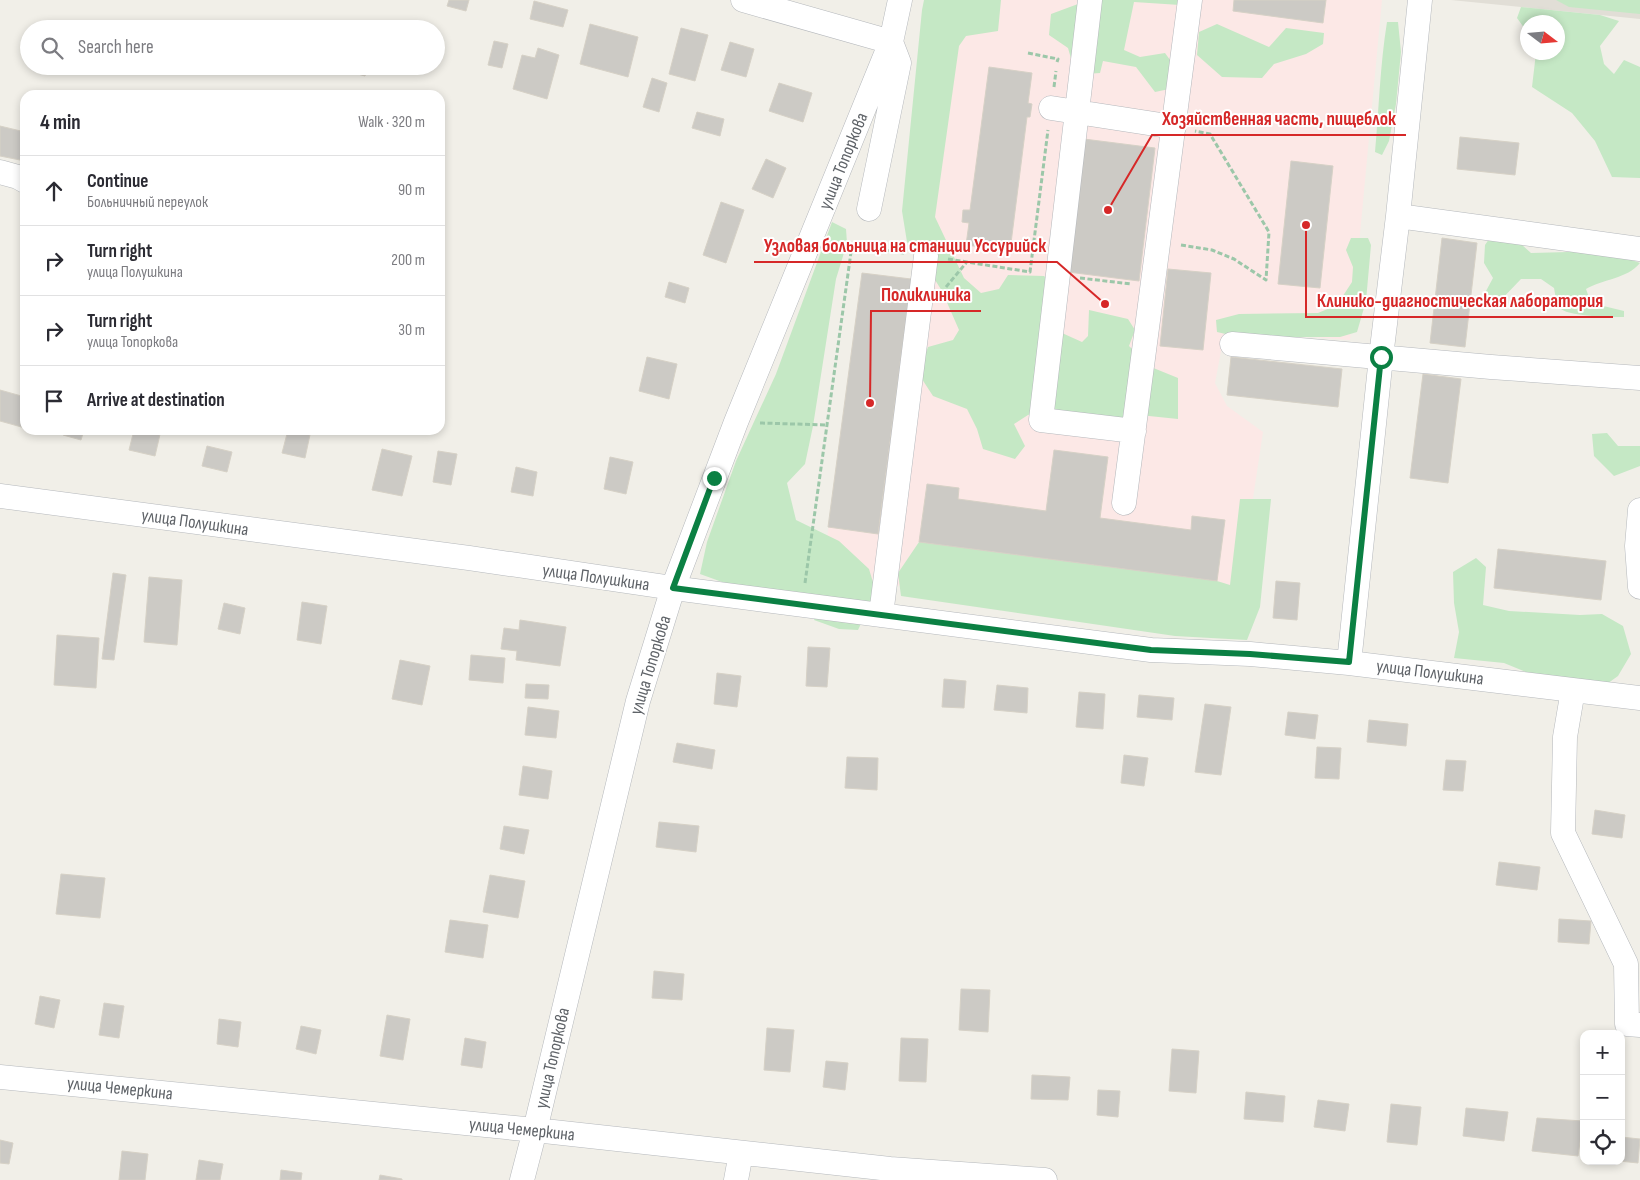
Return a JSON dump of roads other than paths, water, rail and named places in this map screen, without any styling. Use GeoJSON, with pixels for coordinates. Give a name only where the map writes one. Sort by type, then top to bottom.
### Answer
{"type":"FeatureCollection","features":[{"type":"Feature","properties":{"kind":"street"},"geometry":{"type":"LineString","coordinates":[[743,0],[891,42],[899,63],[869,209]]}},
{"type":"Feature","properties":{"kind":"street","name":"улица Топоркова"},"geometry":{"type":"LineString","coordinates":[[522,1180],[638,701],[673,588],[736,422],[891,42],[900,0]]}},
{"type":"Feature","properties":{"kind":"street"},"geometry":{"type":"LineString","coordinates":[[1090,0],[1041,420],[1134,431]]}},
{"type":"Feature","properties":{"kind":"street"},"geometry":{"type":"LineString","coordinates":[[1124,503],[1190,0]]}},
{"type":"Feature","properties":{"kind":"street"},"geometry":{"type":"LineString","coordinates":[[1349,662],[1420,0]]}},
{"type":"Feature","properties":{"kind":"street"},"geometry":{"type":"LineString","coordinates":[[1051,108],[1174,127]]}},
{"type":"Feature","properties":{"kind":"street"},"geometry":{"type":"LineString","coordinates":[[0,172],[20,178]]}},
{"type":"Feature","properties":{"kind":"street"},"geometry":{"type":"LineString","coordinates":[[1398,216],[1640,249]]}},
{"type":"Feature","properties":{"kind":"street"},"geometry":{"type":"LineString","coordinates":[[881,615],[926,256]]}},
{"type":"Feature","properties":{"kind":"street"},"geometry":{"type":"LineString","coordinates":[[1232,344],[1640,378]]}},
{"type":"Feature","properties":{"kind":"street","name":"улица Полушкина"},"geometry":{"type":"LineString","coordinates":[[0,496],[469,558],[673,588],[1151,650],[1250,654],[1349,662],[1640,698]]}},
{"type":"Feature","properties":{"kind":"street"},"geometry":{"type":"LineString","coordinates":[[1640,510],[1637,546],[1640,588]]}},
{"type":"Feature","properties":{"kind":"street"},"geometry":{"type":"LineString","coordinates":[[1573,690],[1565,737],[1563,834],[1626,964],[1627,1024],[1640,1025]]}},
{"type":"Feature","properties":{"kind":"street","name":"улица Чемеркина"},"geometry":{"type":"LineString","coordinates":[[0,1076],[535,1130],[890,1170],[1045,1180]]}},
{"type":"Feature","properties":{"kind":"street"},"geometry":{"type":"LineString","coordinates":[[736,1180],[741,1153]]}},
{"type":"Feature","properties":{"kind":"place","name":"Хозяйственная часть, пищеблок"},"geometry":{"type":"Point","coordinates":[1108,210]}},
{"type":"Feature","properties":{"kind":"place","name":"Клинико-диагностическая лаборатория"},"geometry":{"type":"Point","coordinates":[1306,225]}},
{"type":"Feature","properties":{"kind":"place","name":"Узловая больница на станции Уссурийск"},"geometry":{"type":"Point","coordinates":[1105,304]}},
{"type":"Feature","properties":{"kind":"place","name":"Поликлиника"},"geometry":{"type":"Point","coordinates":[870,403]}}]}
